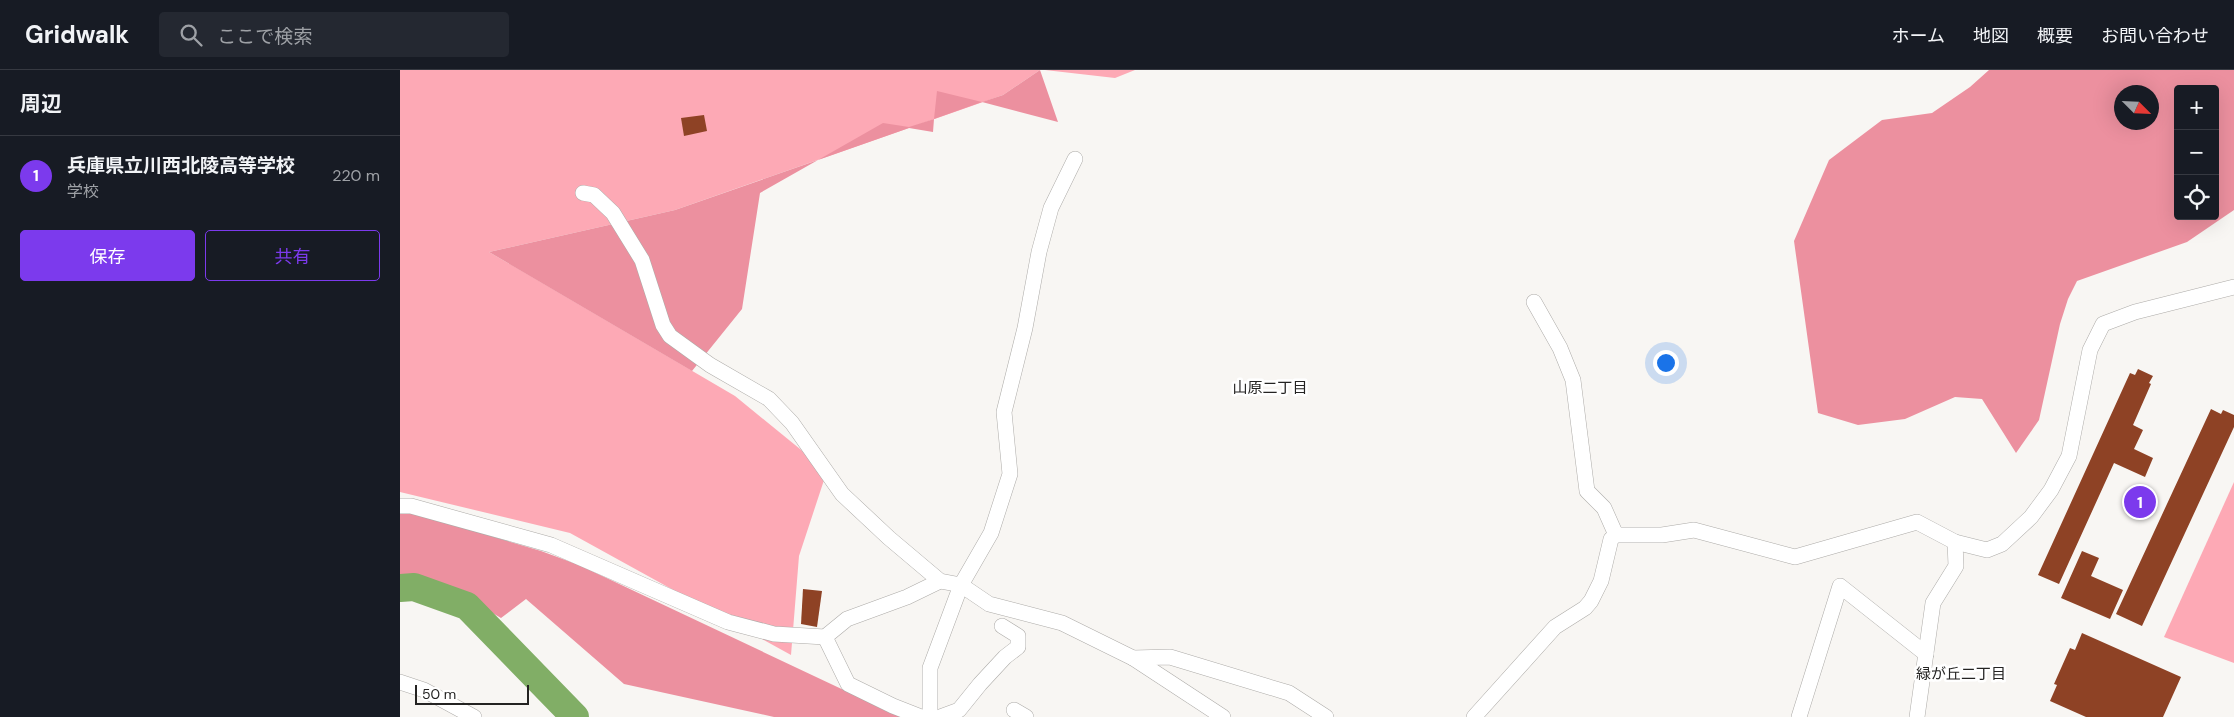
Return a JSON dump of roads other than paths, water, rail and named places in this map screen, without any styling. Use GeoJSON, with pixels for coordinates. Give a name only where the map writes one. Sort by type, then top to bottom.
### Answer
{"type":"FeatureCollection","features":[{"type":"Feature","properties":{"kind":"street"},"geometry":{"type":"LineString","coordinates":[[930,717],[930,668],[961,585],[991,533],[1010,474],[1004,412],[1025,328],[1039,252],[1051,208],[1075,160]]}},
{"type":"Feature","properties":{"kind":"street"},"geometry":{"type":"LineString","coordinates":[[583,194],[594,195],[613,213],[642,260],[663,325],[670,336],[710,365],[769,399],[792,423],[842,494],[889,538],[940,581],[961,585],[989,604],[1062,623],[1133,658],[1223,717]]}},
{"type":"Feature","properties":{"kind":"street"},"geometry":{"type":"LineString","coordinates":[[1474,717],[1555,627],[1585,608],[1591,601],[1601,581],[1611,539],[1616,534],[1662,535],[1694,530],[1795,557],[1917,522],[1955,542],[1987,550],[2002,544],[2031,517],[2051,490],[2069,456],[2090,350],[2103,324],[2135,312],[2234,287]]}},
{"type":"Feature","properties":{"kind":"street"},"geometry":{"type":"LineString","coordinates":[[1534,302],[1560,348],[1573,380],[1588,491],[1604,508],[1616,534]]}},
{"type":"Feature","properties":{"kind":"street"},"geometry":{"type":"LineString","coordinates":[[400,506],[420,508],[551,545],[728,622],[774,634],[825,637],[846,618],[907,597],[940,581]]}},
{"type":"Feature","properties":{"kind":"street"},"geometry":{"type":"LineString","coordinates":[[1917,717],[1933,603],[1956,566],[1955,542]]}},
{"type":"Feature","properties":{"kind":"street"},"geometry":{"type":"LineString","coordinates":[[1799,717],[1840,586],[1926,654]]}},
{"type":"Feature","properties":{"kind":"street"},"geometry":{"type":"LineString","coordinates":[[940,717],[959,710],[1005,657],[1018,647],[1018,636],[1002,626]]}},
{"type":"Feature","properties":{"kind":"street"},"geometry":{"type":"LineString","coordinates":[[825,637],[848,684],[921,717]]}},
{"type":"Feature","properties":{"kind":"street"},"geometry":{"type":"LineString","coordinates":[[1133,658],[1170,657],[1289,693],[1326,717]]}},
{"type":"Feature","properties":{"kind":"street"},"geometry":{"type":"LineString","coordinates":[[400,682],[424,690],[474,717]]}},
{"type":"Feature","properties":{"kind":"waterway"},"geometry":{"type":"LineString","coordinates":[[400,588],[414,587],[467,606],[575,717]]}},
{"type":"Feature","properties":{"kind":"place","name":"兵庫県立川西北陵高等学校"},"geometry":{"type":"Point","coordinates":[2140,502]}},
{"type":"Feature","properties":{"kind":"district","name":"山原二丁目"},"geometry":{"type":"Point","coordinates":[1270,388]}},
{"type":"Feature","properties":{"kind":"district","name":"緑が丘二丁目"},"geometry":{"type":"Point","coordinates":[1961,674]}}]}
